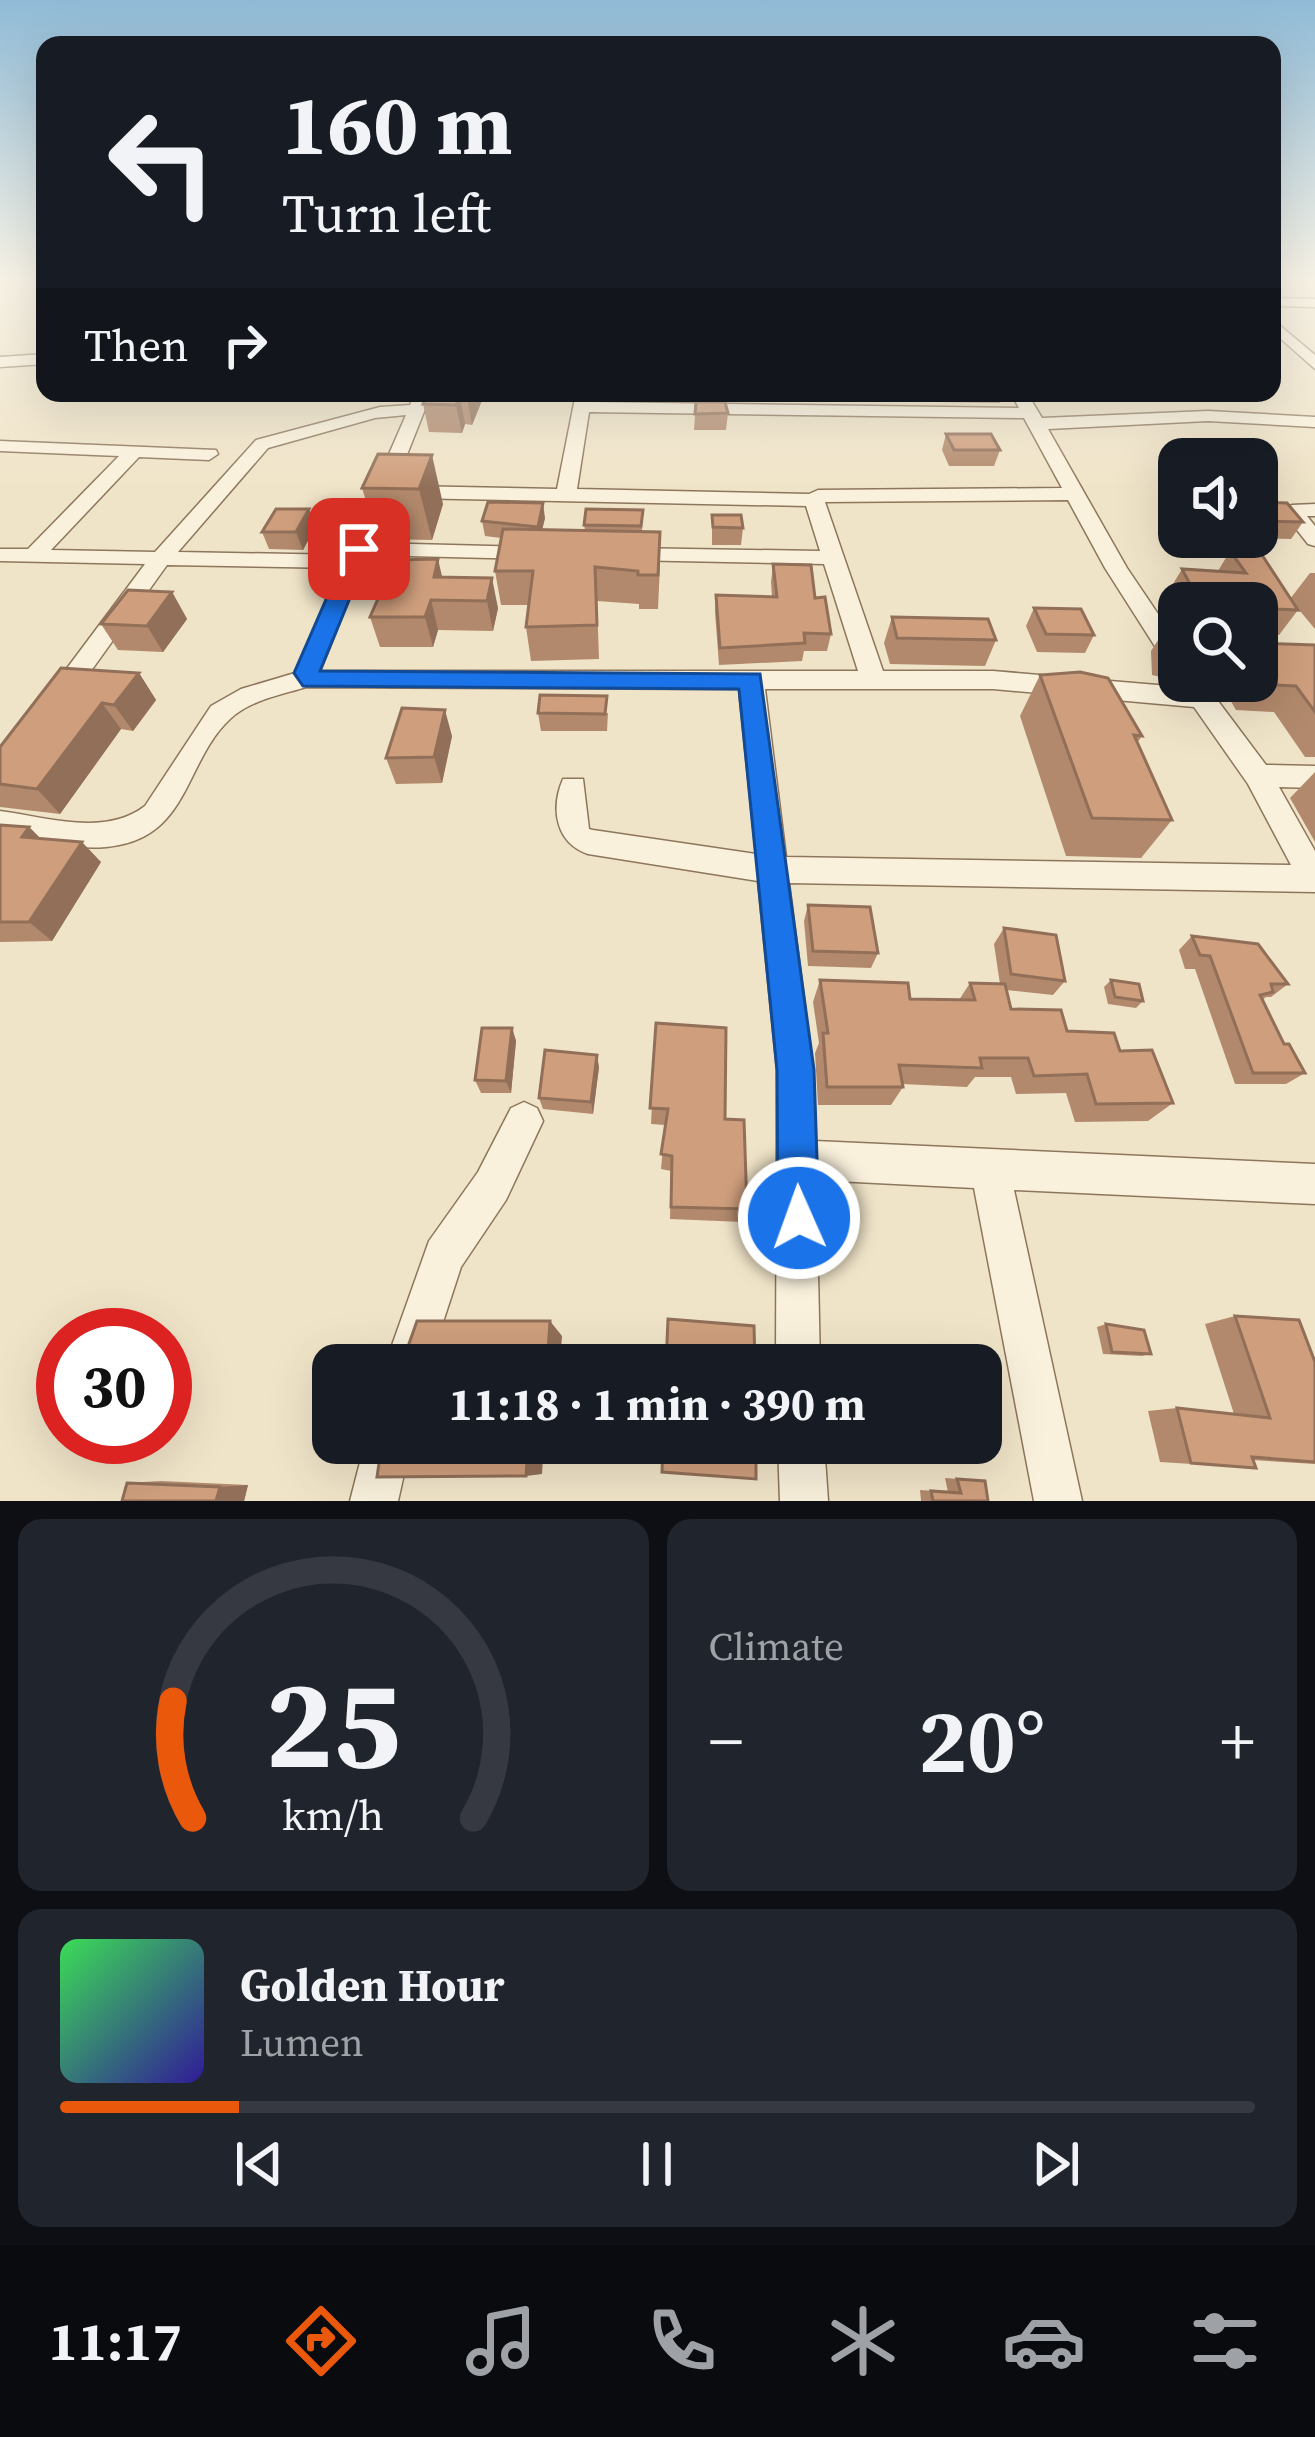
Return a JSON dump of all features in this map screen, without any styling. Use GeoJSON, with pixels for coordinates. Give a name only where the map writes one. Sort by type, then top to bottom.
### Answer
{"type":"FeatureCollection","features":[{"type":"Feature","properties":{"kind":"street"},"geometry":{"type":"LineString","coordinates":[[0,362],[36,360]]}},
{"type":"Feature","properties":{"kind":"street"},"geometry":{"type":"LineString","coordinates":[[307,678],[421,402]]}},
{"type":"Feature","properties":{"kind":"street"},"geometry":{"type":"LineString","coordinates":[[40,722],[160,559],[274,436],[324,429],[363,412],[421,402]]}},
{"type":"Feature","properties":{"kind":"street"},"geometry":{"type":"LineString","coordinates":[[566,494],[582,402]]}},
{"type":"Feature","properties":{"kind":"street"},"geometry":{"type":"LineString","coordinates":[[841,402],[1315,422]]}},
{"type":"Feature","properties":{"kind":"street"},"geometry":{"type":"LineString","coordinates":[[1028,410],[1158,632]]}},
{"type":"Feature","properties":{"kind":"street"},"geometry":{"type":"LineString","coordinates":[[0,446],[209,454]]}},
{"type":"Feature","properties":{"kind":"street"},"geometry":{"type":"LineString","coordinates":[[33,556],[134,451]]}},
{"type":"Feature","properties":{"kind":"street"},"geometry":{"type":"LineString","coordinates":[[386,491],[814,500],[825,493],[1078,494]]}},
{"type":"Feature","properties":{"kind":"street"},"geometry":{"type":"LineString","coordinates":[[814,500],[873,680]]}},
{"type":"Feature","properties":{"kind":"street"},"geometry":{"type":"LineString","coordinates":[[1315,510],[1292,511],[1315,540]]}},
{"type":"Feature","properties":{"kind":"street"},"geometry":{"type":"LineString","coordinates":[[0,555],[160,559],[548,553]]}},
{"type":"Feature","properties":{"kind":"street"},"geometry":{"type":"LineString","coordinates":[[596,554],[832,558]]}},
{"type":"Feature","properties":{"kind":"street"},"geometry":{"type":"LineString","coordinates":[[0,824],[119,834],[142,826],[157,813],[216,715],[233,703],[307,678],[993,680],[1158,687]]}},
{"type":"Feature","properties":{"kind":"street"},"geometry":{"type":"LineString","coordinates":[[751,680],[795,1070],[798,1344]]}},
{"type":"Feature","properties":{"kind":"street"},"geometry":{"type":"LineString","coordinates":[[1204,702],[1258,776],[1315,878]]}},
{"type":"Feature","properties":{"kind":"street"},"geometry":{"type":"LineString","coordinates":[[1258,776],[1315,777]]}},
{"type":"Feature","properties":{"kind":"street"},"geometry":{"type":"LineString","coordinates":[[573,787],[575,835],[588,842],[772,870],[1315,878]]}},
{"type":"Feature","properties":{"kind":"street"},"geometry":{"type":"LineString","coordinates":[[414,1344],[444,1256],[492,1186],[524,1120]]}},
{"type":"Feature","properties":{"kind":"street"},"geometry":{"type":"LineString","coordinates":[[796,1160],[1314,1185]]}},
{"type":"Feature","properties":{"kind":"street"},"geometry":{"type":"LineString","coordinates":[[990,1169],[1058,1501]]}},
{"type":"Feature","properties":{"kind":"street"},"geometry":{"type":"LineString","coordinates":[[374,1501],[383,1464]]}},
{"type":"Feature","properties":{"kind":"street"},"geometry":{"type":"LineString","coordinates":[[802,1464],[804,1501]]}},
{"type":"Feature","properties":{"kind":"building"},"geometry":{"type":"Polygon","coordinates":[[[696,402],[725,402],[728,413],[695,414],[696,402]]]}},
{"type":"Feature","properties":{"kind":"building"},"geometry":{"type":"Polygon","coordinates":[[[946,434],[991,434],[1000,450],[954,450],[946,434]]]}},
{"type":"Feature","properties":{"kind":"building"},"geometry":{"type":"Polygon","coordinates":[[[378,454],[432,455],[419,489],[362,488],[378,454]]]}},
{"type":"Feature","properties":{"kind":"building"},"geometry":{"type":"Polygon","coordinates":[[[488,502],[543,503],[538,527],[482,521],[488,502]]]}},
{"type":"Feature","properties":{"kind":"building"},"geometry":{"type":"Polygon","coordinates":[[[1278,503],[1287,503],[1303,522],[1278,521],[1278,503]]]}},
{"type":"Feature","properties":{"kind":"building"},"geometry":{"type":"Polygon","coordinates":[[[276,509],[309,509],[296,532],[262,532],[276,509]]]}},
{"type":"Feature","properties":{"kind":"building"},"geometry":{"type":"Polygon","coordinates":[[[586,509],[643,510],[641,526],[584,525],[586,509]]]}},
{"type":"Feature","properties":{"kind":"building"},"geometry":{"type":"Polygon","coordinates":[[[712,515],[741,515],[743,528],[713,527],[712,515]]]}},
{"type":"Feature","properties":{"kind":"building"},"geometry":{"type":"Polygon","coordinates":[[[503,529],[660,532],[658,575],[595,567],[597,625],[526,627],[533,571],[495,571],[503,529]]]}},
{"type":"Feature","properties":{"kind":"building"},"geometry":{"type":"Polygon","coordinates":[[[364,544],[404,544],[390,571],[353,570],[364,544]]]}},
{"type":"Feature","properties":{"kind":"building"},"geometry":{"type":"Polygon","coordinates":[[[1235,558],[1264,558],[1298,610],[1278,609],[1278,582],[1189,582],[1182,569],[1246,573],[1235,558]]]}},
{"type":"Feature","properties":{"kind":"building"},"geometry":{"type":"Polygon","coordinates":[[[438,559],[434,577],[492,578],[487,601],[431,600],[425,617],[370,617],[395,560],[438,559]]]}},
{"type":"Feature","properties":{"kind":"building"},"geometry":{"type":"Polygon","coordinates":[[[773,564],[811,565],[815,598],[825,597],[831,634],[804,633],[805,643],[720,648],[716,595],[777,597],[773,564]]]}},
{"type":"Feature","properties":{"kind":"building"},"geometry":{"type":"Polygon","coordinates":[[[128,590],[172,592],[147,626],[101,624],[128,590]]]}},
{"type":"Feature","properties":{"kind":"building"},"geometry":{"type":"Polygon","coordinates":[[[1034,608],[1081,609],[1094,635],[1046,634],[1034,608]]]}},
{"type":"Feature","properties":{"kind":"building"},"geometry":{"type":"Polygon","coordinates":[[[892,617],[988,619],[996,640],[897,638],[892,617]]]}},
{"type":"Feature","properties":{"kind":"building"},"geometry":{"type":"Polygon","coordinates":[[[1278,644],[1315,645],[1315,712],[1296,686],[1278,685],[1278,644]]]}},
{"type":"Feature","properties":{"kind":"building"},"geometry":{"type":"Polygon","coordinates":[[[61,668],[139,673],[114,705],[102,703],[37,789],[0,784],[0,747],[61,668]]]}},
{"type":"Feature","properties":{"kind":"building"},"geometry":{"type":"Polygon","coordinates":[[[1080,672],[1108,678],[1142,736],[1134,735],[1172,820],[1092,818],[1040,675],[1080,672]]]}},
{"type":"Feature","properties":{"kind":"building"},"geometry":{"type":"Polygon","coordinates":[[[540,695],[607,696],[605,714],[538,713],[540,695]]]}},
{"type":"Feature","properties":{"kind":"building"},"geometry":{"type":"Polygon","coordinates":[[[402,708],[445,710],[434,757],[386,758],[402,708]]]}},
{"type":"Feature","properties":{"kind":"building"},"geometry":{"type":"Polygon","coordinates":[[[0,825],[29,827],[22,837],[82,842],[29,922],[0,922],[0,825]]]}},
{"type":"Feature","properties":{"kind":"building"},"geometry":{"type":"Polygon","coordinates":[[[808,905],[870,907],[878,953],[813,951],[808,905]]]}},
{"type":"Feature","properties":{"kind":"building"},"geometry":{"type":"Polygon","coordinates":[[[1004,928],[1056,935],[1065,981],[1011,974],[1004,928]]]}},
{"type":"Feature","properties":{"kind":"building"},"geometry":{"type":"Polygon","coordinates":[[[1192,936],[1258,944],[1288,984],[1271,984],[1273,992],[1260,995],[1284,1044],[1289,1044],[1305,1073],[1253,1073],[1210,956],[1200,955],[1192,936]]]}},
{"type":"Feature","properties":{"kind":"building"},"geometry":{"type":"Polygon","coordinates":[[[820,980],[908,983],[910,999],[975,1000],[970,983],[1005,984],[1011,1009],[1061,1010],[1067,1031],[1114,1033],[1120,1051],[1152,1050],[1173,1103],[1096,1104],[1087,1074],[1034,1076],[1028,1058],[980,1058],[982,1068],[899,1065],[903,1087],[827,1087],[823,1033],[828,1033],[820,980]]]}},
{"type":"Feature","properties":{"kind":"building"},"geometry":{"type":"Polygon","coordinates":[[[1111,980],[1139,984],[1143,1001],[1115,997],[1111,980]]]}},
{"type":"Feature","properties":{"kind":"building"},"geometry":{"type":"Polygon","coordinates":[[[656,1023],[726,1028],[725,1119],[744,1120],[747,1209],[671,1207],[672,1156],[661,1154],[668,1109],[650,1108],[656,1023]]]}},
{"type":"Feature","properties":{"kind":"building"},"geometry":{"type":"Polygon","coordinates":[[[482,1028],[512,1028],[506,1081],[475,1080],[482,1028]]]}},
{"type":"Feature","properties":{"kind":"building"},"geometry":{"type":"Polygon","coordinates":[[[545,1050],[597,1055],[591,1102],[539,1098],[545,1050]]]}},
{"type":"Feature","properties":{"kind":"building"},"geometry":{"type":"Polygon","coordinates":[[[1235,1316],[1299,1320],[1315,1362],[1315,1462],[1252,1457],[1256,1468],[1191,1463],[1177,1408],[1270,1418],[1235,1316]]]}},
{"type":"Feature","properties":{"kind":"building"},"geometry":{"type":"Polygon","coordinates":[[[668,1319],[754,1326],[754,1344],[667,1344],[668,1319]]]}},
{"type":"Feature","properties":{"kind":"building"},"geometry":{"type":"Polygon","coordinates":[[[417,1321],[550,1321],[548,1344],[409,1344],[417,1321]]]}},
{"type":"Feature","properties":{"kind":"building"},"geometry":{"type":"Polygon","coordinates":[[[1106,1324],[1144,1330],[1151,1354],[1112,1352],[1106,1324]]]}},
{"type":"Feature","properties":{"kind":"building"},"geometry":{"type":"Polygon","coordinates":[[[379,1464],[527,1464],[526,1476],[377,1477],[379,1464]]]}},
{"type":"Feature","properties":{"kind":"building"},"geometry":{"type":"Polygon","coordinates":[[[662,1464],[756,1464],[756,1479],[662,1472],[662,1464]]]}},
{"type":"Feature","properties":{"kind":"building"},"geometry":{"type":"Polygon","coordinates":[[[957,1479],[985,1481],[988,1501],[933,1501],[931,1491],[961,1493],[957,1479]]]}},
{"type":"Feature","properties":{"kind":"building"},"geometry":{"type":"Polygon","coordinates":[[[127,1483],[220,1487],[216,1501],[122,1501],[127,1483]]]}},
{"type":"Feature","properties":{"kind":"route"},"geometry":{"type":"LineString","coordinates":[[359,549],[307,673],[312,680],[751,680],[795,1070],[799,1218]]}}]}
